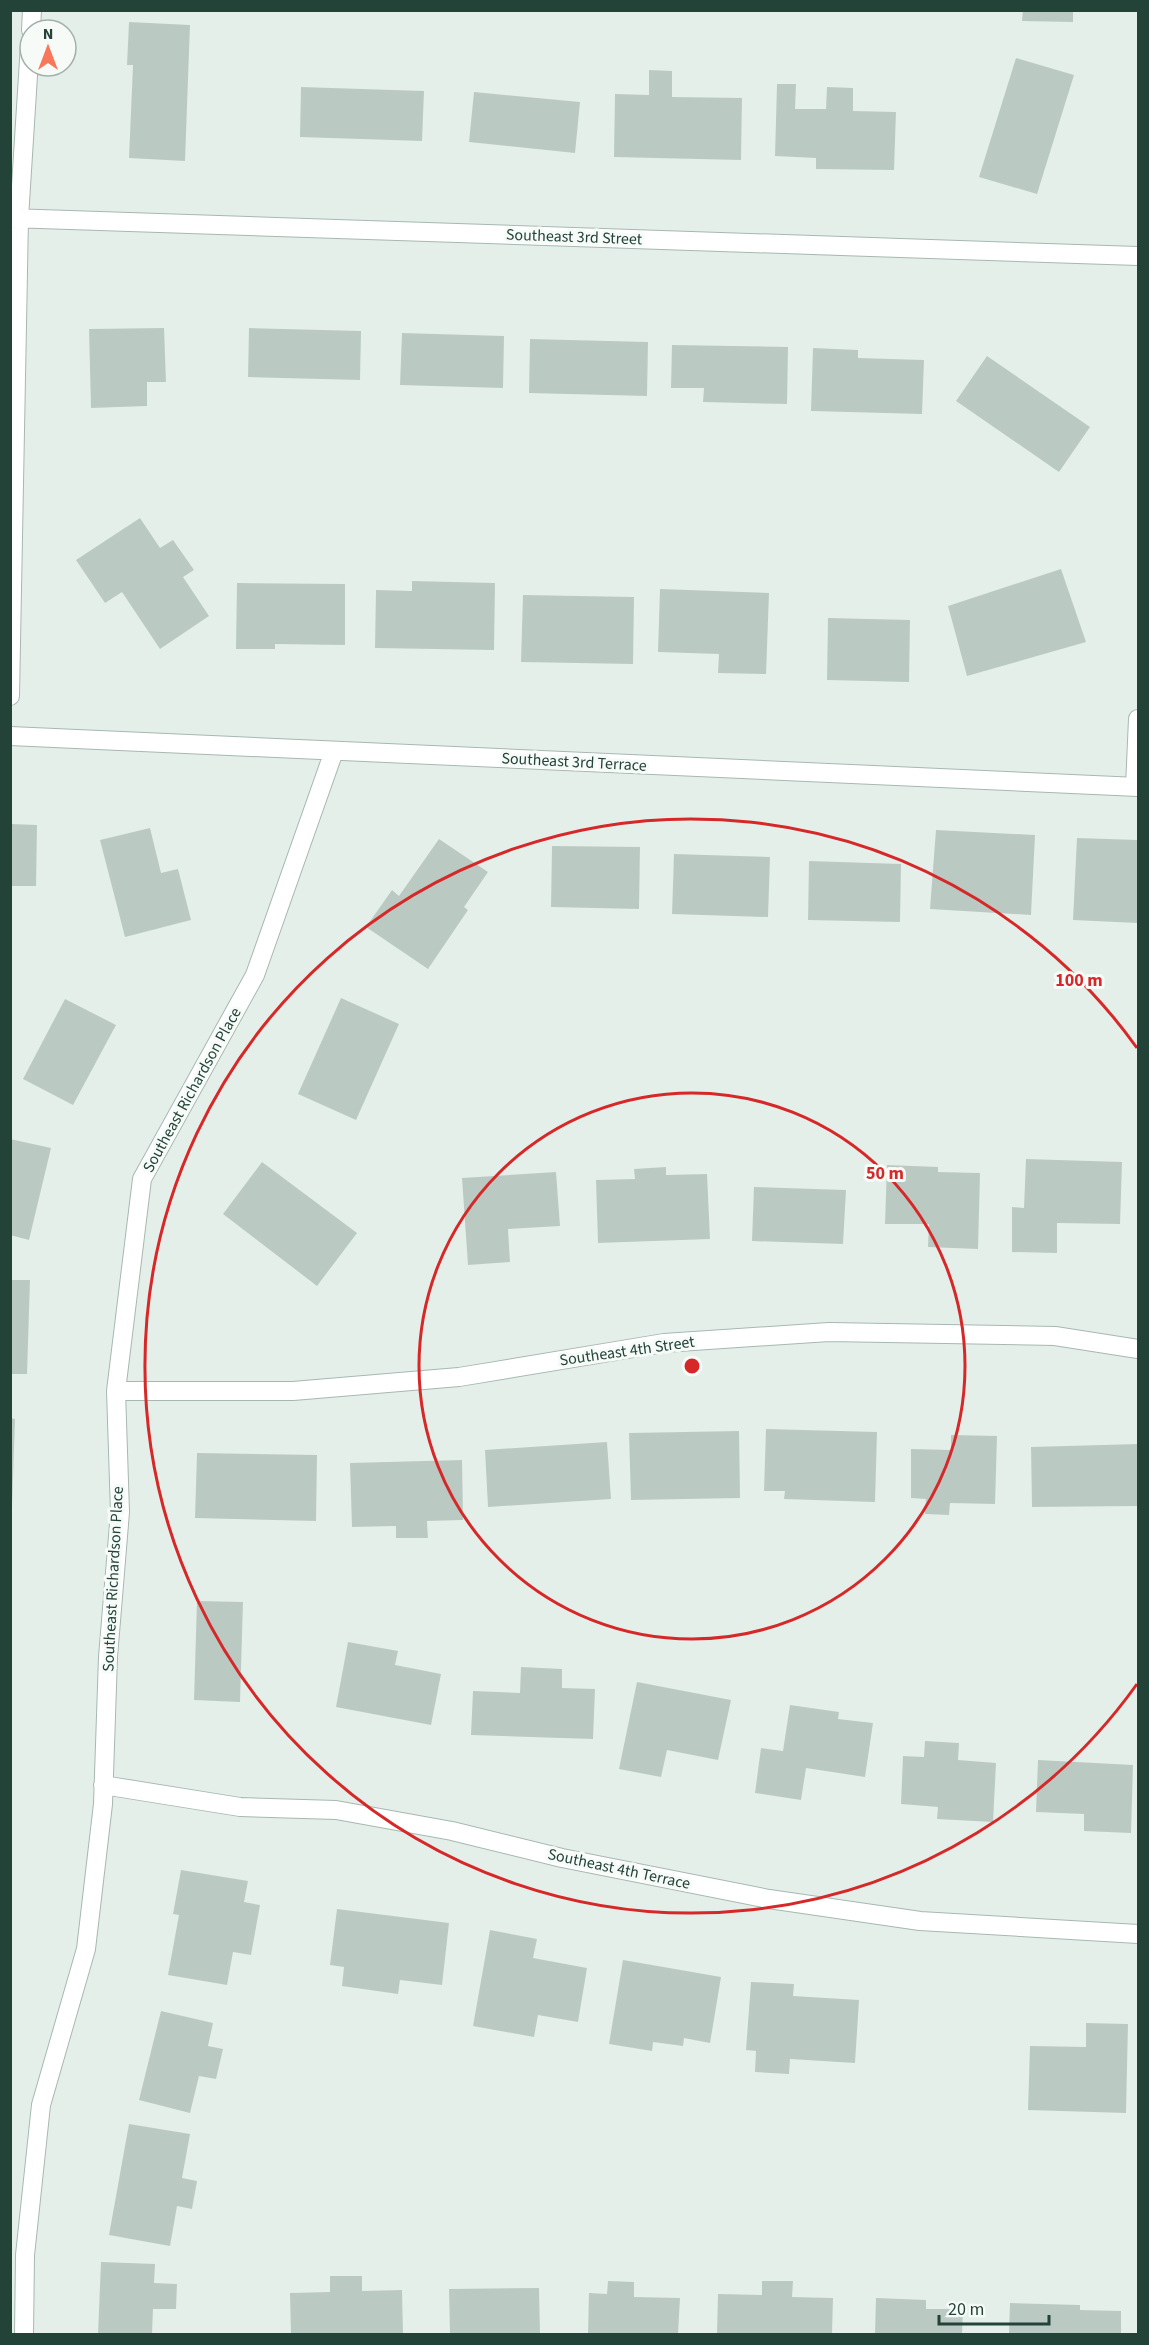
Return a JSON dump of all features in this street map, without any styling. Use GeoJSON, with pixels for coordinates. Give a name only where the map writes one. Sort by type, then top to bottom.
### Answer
{"type":"FeatureCollection","features":[{"type":"Feature","properties":{"kind":"street"},"geometry":{"type":"LineString","coordinates":[[10,696],[15,218],[27,78]]}},
{"type":"Feature","properties":{"kind":"street","name":"Southeast 3rd Street"},"geometry":{"type":"LineString","coordinates":[[15,218],[1138,256]]}},
{"type":"Feature","properties":{"kind":"street"},"geometry":{"type":"LineString","coordinates":[[1137,787],[1138,719]]}},
{"type":"Feature","properties":{"kind":"street","name":"Southeast 3rd Terrace"},"geometry":{"type":"LineString","coordinates":[[10,736],[1137,787]]}},
{"type":"Feature","properties":{"kind":"street","name":"Southeast Richardson Place"},"geometry":{"type":"LineString","coordinates":[[24,2334],[26,2255],[41,2105],[86,1949],[103,1785],[108,1657],[120,1512],[116,1391],[142,1179],[255,975],[334,752]]}},
{"type":"Feature","properties":{"kind":"street","name":"Southeast 4th Street"},"geometry":{"type":"LineString","coordinates":[[116,1391],[293,1391],[459,1377],[664,1343],[829,1332],[1055,1336],[1138,1349]]}},
{"type":"Feature","properties":{"kind":"street","name":"Southeast 4th Terrace"},"geometry":{"type":"LineString","coordinates":[[103,1785],[240,1807],[336,1810],[452,1832],[562,1858],[769,1899],[908,1919],[1138,1934]]}},
{"type":"Feature","properties":{"kind":"building"},"geometry":{"type":"Polygon","coordinates":[[[1023,10],[1073,10],[1073,22],[1022,21],[1023,10]]]}},
{"type":"Feature","properties":{"kind":"building"},"geometry":{"type":"Polygon","coordinates":[[[129,22],[190,25],[185,161],[129,158],[133,65],[127,65],[129,22]]]}},
{"type":"Feature","properties":{"kind":"building"},"geometry":{"type":"Polygon","coordinates":[[[1016,58],[1074,75],[1037,194],[979,177],[1016,58]]]}},
{"type":"Feature","properties":{"kind":"building"},"geometry":{"type":"Polygon","coordinates":[[[649,70],[672,71],[672,97],[742,98],[741,160],[614,157],[615,94],[649,95],[649,70]]]}},
{"type":"Feature","properties":{"kind":"building"},"geometry":{"type":"Polygon","coordinates":[[[777,84],[796,84],[795,109],[826,109],[827,87],[853,88],[853,111],[896,112],[894,170],[816,169],[816,158],[775,156],[777,84]]]}},
{"type":"Feature","properties":{"kind":"building"},"geometry":{"type":"Polygon","coordinates":[[[301,87],[424,91],[422,141],[300,137],[301,87]]]}},
{"type":"Feature","properties":{"kind":"building"},"geometry":{"type":"Polygon","coordinates":[[[474,92],[580,102],[575,153],[469,142],[474,92]]]}},
{"type":"Feature","properties":{"kind":"building"},"geometry":{"type":"Polygon","coordinates":[[[164,328],[166,382],[147,382],[147,406],[91,408],[89,329],[164,328]]]}},
{"type":"Feature","properties":{"kind":"building"},"geometry":{"type":"Polygon","coordinates":[[[249,328],[361,331],[360,380],[248,377],[249,328]]]}},
{"type":"Feature","properties":{"kind":"building"},"geometry":{"type":"Polygon","coordinates":[[[402,333],[504,336],[503,388],[400,385],[402,333]]]}},
{"type":"Feature","properties":{"kind":"building"},"geometry":{"type":"Polygon","coordinates":[[[530,339],[648,342],[647,396],[529,393],[530,339]]]}},
{"type":"Feature","properties":{"kind":"building"},"geometry":{"type":"Polygon","coordinates":[[[672,345],[788,347],[787,404],[703,402],[704,388],[671,388],[672,345]]]}},
{"type":"Feature","properties":{"kind":"building"},"geometry":{"type":"Polygon","coordinates":[[[813,348],[858,350],[858,358],[924,360],[922,414],[811,411],[813,348]]]}},
{"type":"Feature","properties":{"kind":"building"},"geometry":{"type":"Polygon","coordinates":[[[987,356],[1090,427],[1059,472],[956,401],[987,356]]]}},
{"type":"Feature","properties":{"kind":"building"},"geometry":{"type":"Polygon","coordinates":[[[140,518],[160,548],[173,540],[194,570],[183,577],[209,616],[160,649],[122,592],[105,603],[76,560],[140,518]]]}},
{"type":"Feature","properties":{"kind":"building"},"geometry":{"type":"Polygon","coordinates":[[[1061,569],[1086,642],[967,676],[948,606],[1061,569]]]}},
{"type":"Feature","properties":{"kind":"building"},"geometry":{"type":"Polygon","coordinates":[[[412,581],[495,583],[494,650],[375,648],[376,590],[412,591],[412,581]]]}},
{"type":"Feature","properties":{"kind":"building"},"geometry":{"type":"Polygon","coordinates":[[[237,583],[345,584],[345,645],[275,644],[275,649],[236,649],[237,583]]]}},
{"type":"Feature","properties":{"kind":"building"},"geometry":{"type":"Polygon","coordinates":[[[660,589],[769,593],[766,674],[718,673],[719,654],[658,652],[660,589]]]}},
{"type":"Feature","properties":{"kind":"building"},"geometry":{"type":"Polygon","coordinates":[[[523,595],[634,597],[633,664],[521,662],[523,595]]]}},
{"type":"Feature","properties":{"kind":"building"},"geometry":{"type":"Polygon","coordinates":[[[828,618],[910,620],[909,682],[827,680],[828,618]]]}},
{"type":"Feature","properties":{"kind":"building"},"geometry":{"type":"Polygon","coordinates":[[[10,824],[37,825],[36,886],[10,886],[10,824]]]}},
{"type":"Feature","properties":{"kind":"building"},"geometry":{"type":"Polygon","coordinates":[[[150,828],[161,873],[178,869],[191,920],[125,937],[100,840],[150,828]]]}},
{"type":"Feature","properties":{"kind":"building"},"geometry":{"type":"Polygon","coordinates":[[[936,830],[1035,835],[1031,915],[930,909],[936,830]]]}},
{"type":"Feature","properties":{"kind":"building"},"geometry":{"type":"Polygon","coordinates":[[[1077,838],[1138,840],[1138,923],[1073,920],[1077,838]]]}},
{"type":"Feature","properties":{"kind":"building"},"geometry":{"type":"Polygon","coordinates":[[[439,839],[488,872],[464,907],[468,910],[428,969],[366,927],[392,890],[399,896],[439,839]]]}},
{"type":"Feature","properties":{"kind":"building"},"geometry":{"type":"Polygon","coordinates":[[[552,846],[640,847],[639,909],[551,907],[552,846]]]}},
{"type":"Feature","properties":{"kind":"building"},"geometry":{"type":"Polygon","coordinates":[[[674,854],[770,857],[768,917],[672,914],[674,854]]]}},
{"type":"Feature","properties":{"kind":"building"},"geometry":{"type":"Polygon","coordinates":[[[809,861],[901,864],[900,922],[808,920],[809,861]]]}},
{"type":"Feature","properties":{"kind":"building"},"geometry":{"type":"Polygon","coordinates":[[[341,998],[399,1024],[356,1120],[298,1094],[341,998]]]}},
{"type":"Feature","properties":{"kind":"building"},"geometry":{"type":"Polygon","coordinates":[[[65,999],[116,1025],[73,1105],[23,1079],[65,999]]]}},
{"type":"Feature","properties":{"kind":"building"},"geometry":{"type":"Polygon","coordinates":[[[10,1139],[51,1148],[29,1240],[10,1235],[10,1139]]]}},
{"type":"Feature","properties":{"kind":"building"},"geometry":{"type":"Polygon","coordinates":[[[1026,1159],[1122,1162],[1120,1224],[1057,1223],[1057,1253],[1012,1252],[1012,1207],[1024,1208],[1026,1159]]]}},
{"type":"Feature","properties":{"kind":"building"},"geometry":{"type":"Polygon","coordinates":[[[262,1162],[357,1233],[317,1286],[223,1214],[262,1162]]]}},
{"type":"Feature","properties":{"kind":"building"},"geometry":{"type":"Polygon","coordinates":[[[887,1165],[938,1167],[938,1172],[980,1173],[978,1249],[928,1247],[929,1224],[885,1224],[887,1165]]]}},
{"type":"Feature","properties":{"kind":"building"},"geometry":{"type":"Polygon","coordinates":[[[666,1167],[666,1175],[707,1174],[710,1239],[598,1243],[596,1180],[635,1179],[634,1169],[666,1167]]]}},
{"type":"Feature","properties":{"kind":"building"},"geometry":{"type":"Polygon","coordinates":[[[556,1172],[560,1226],[508,1229],[510,1262],[468,1265],[462,1178],[556,1172]]]}},
{"type":"Feature","properties":{"kind":"building"},"geometry":{"type":"Polygon","coordinates":[[[754,1187],[846,1190],[843,1244],[752,1241],[754,1187]]]}},
{"type":"Feature","properties":{"kind":"building"},"geometry":{"type":"Polygon","coordinates":[[[10,1280],[30,1280],[27,1374],[10,1374],[10,1280]]]}},
{"type":"Feature","properties":{"kind":"building"},"geometry":{"type":"Polygon","coordinates":[[[10,1418],[15,1419],[12,1507],[10,1507],[10,1418]]]}},
{"type":"Feature","properties":{"kind":"building"},"geometry":{"type":"Polygon","coordinates":[[[766,1429],[877,1432],[875,1502],[784,1499],[785,1491],[764,1491],[766,1429]]]}},
{"type":"Feature","properties":{"kind":"building"},"geometry":{"type":"Polygon","coordinates":[[[739,1431],[740,1498],[631,1500],[629,1433],[739,1431]]]}},
{"type":"Feature","properties":{"kind":"building"},"geometry":{"type":"Polygon","coordinates":[[[951,1435],[997,1436],[995,1504],[950,1503],[949,1515],[925,1514],[926,1499],[911,1498],[911,1449],[951,1450],[951,1435]]]}},
{"type":"Feature","properties":{"kind":"building"},"geometry":{"type":"Polygon","coordinates":[[[607,1442],[611,1499],[488,1507],[485,1450],[607,1442]]]}},
{"type":"Feature","properties":{"kind":"building"},"geometry":{"type":"Polygon","coordinates":[[[1138,1444],[1138,1506],[1032,1507],[1031,1447],[1138,1444]]]}},
{"type":"Feature","properties":{"kind":"building"},"geometry":{"type":"Polygon","coordinates":[[[197,1453],[317,1455],[316,1521],[195,1518],[197,1453]]]}},
{"type":"Feature","properties":{"kind":"building"},"geometry":{"type":"Polygon","coordinates":[[[462,1460],[463,1520],[427,1521],[428,1538],[396,1538],[396,1526],[352,1527],[350,1463],[462,1460]]]}},
{"type":"Feature","properties":{"kind":"building"},"geometry":{"type":"Polygon","coordinates":[[[197,1601],[243,1602],[240,1702],[194,1700],[197,1601]]]}},
{"type":"Feature","properties":{"kind":"building"},"geometry":{"type":"Polygon","coordinates":[[[348,1642],[398,1651],[395,1665],[441,1674],[431,1725],[336,1707],[348,1642]]]}},
{"type":"Feature","properties":{"kind":"building"},"geometry":{"type":"Polygon","coordinates":[[[521,1667],[562,1669],[562,1688],[595,1689],[593,1739],[471,1735],[473,1691],[520,1693],[521,1667]]]}},
{"type":"Feature","properties":{"kind":"building"},"geometry":{"type":"Polygon","coordinates":[[[637,1682],[731,1700],[718,1760],[667,1750],[661,1777],[619,1769],[637,1682]]]}},
{"type":"Feature","properties":{"kind":"building"},"geometry":{"type":"Polygon","coordinates":[[[790,1705],[839,1712],[838,1719],[873,1723],[865,1777],[806,1768],[801,1800],[755,1793],[761,1748],[783,1751],[790,1705]]]}},
{"type":"Feature","properties":{"kind":"building"},"geometry":{"type":"Polygon","coordinates":[[[925,1741],[959,1743],[958,1760],[996,1763],[993,1822],[937,1819],[938,1807],[901,1804],[903,1756],[924,1757],[925,1741]]]}},
{"type":"Feature","properties":{"kind":"building"},"geometry":{"type":"Polygon","coordinates":[[[1038,1760],[1133,1765],[1131,1833],[1084,1831],[1084,1814],[1036,1812],[1038,1760]]]}},
{"type":"Feature","properties":{"kind":"building"},"geometry":{"type":"Polygon","coordinates":[[[181,1870],[248,1881],[244,1902],[260,1905],[251,1955],[233,1952],[227,1985],[168,1975],[179,1915],[173,1914],[181,1870]]]}},
{"type":"Feature","properties":{"kind":"building"},"geometry":{"type":"Polygon","coordinates":[[[337,1909],[449,1923],[442,1985],[400,1980],[398,1994],[342,1986],[344,1967],[330,1965],[337,1909]]]}},
{"type":"Feature","properties":{"kind":"building"},"geometry":{"type":"Polygon","coordinates":[[[490,1930],[537,1939],[533,1958],[587,1968],[578,2022],[538,2015],[534,2037],[473,2026],[490,1930]]]}},
{"type":"Feature","properties":{"kind":"building"},"geometry":{"type":"Polygon","coordinates":[[[623,1960],[721,1977],[710,2043],[684,2038],[683,2046],[653,2042],[652,2051],[609,2044],[623,1960]]]}},
{"type":"Feature","properties":{"kind":"building"},"geometry":{"type":"Polygon","coordinates":[[[751,1982],[794,1984],[793,1996],[859,2000],[855,2063],[790,2059],[789,2074],[755,2072],[756,2051],[746,2050],[751,1982]]]}},
{"type":"Feature","properties":{"kind":"building"},"geometry":{"type":"Polygon","coordinates":[[[161,2011],[213,2023],[208,2046],[223,2049],[216,2079],[199,2076],[190,2113],[139,2100],[161,2011]]]}},
{"type":"Feature","properties":{"kind":"building"},"geometry":{"type":"Polygon","coordinates":[[[1086,2023],[1128,2024],[1126,2113],[1028,2110],[1030,2046],[1086,2047],[1086,2023]]]}},
{"type":"Feature","properties":{"kind":"building"},"geometry":{"type":"Polygon","coordinates":[[[129,2124],[190,2134],[182,2178],[197,2181],[192,2209],[177,2206],[170,2246],[109,2235],[129,2124]]]}},
{"type":"Feature","properties":{"kind":"building"},"geometry":{"type":"Polygon","coordinates":[[[101,2262],[155,2264],[154,2283],[177,2284],[176,2309],[153,2309],[152,2334],[98,2334],[101,2262]]]}},
{"type":"Feature","properties":{"kind":"building"},"geometry":{"type":"Polygon","coordinates":[[[330,2276],[362,2276],[362,2291],[402,2290],[403,2334],[291,2334],[290,2293],[330,2292],[330,2276]]]}},
{"type":"Feature","properties":{"kind":"building"},"geometry":{"type":"Polygon","coordinates":[[[608,2281],[634,2282],[634,2297],[680,2298],[678,2334],[588,2334],[589,2293],[607,2294],[608,2281]]]}},
{"type":"Feature","properties":{"kind":"building"},"geometry":{"type":"Polygon","coordinates":[[[762,2281],[793,2281],[792,2297],[833,2298],[832,2334],[717,2334],[718,2294],[762,2295],[762,2281]]]}},
{"type":"Feature","properties":{"kind":"building"},"geometry":{"type":"Polygon","coordinates":[[[539,2288],[540,2334],[450,2334],[449,2289],[539,2288]]]}},
{"type":"Feature","properties":{"kind":"building"},"geometry":{"type":"Polygon","coordinates":[[[876,2298],[926,2300],[926,2309],[963,2309],[962,2334],[875,2334],[876,2298]]]}},
{"type":"Feature","properties":{"kind":"building"},"geometry":{"type":"Polygon","coordinates":[[[1010,2303],[1080,2305],[1080,2310],[1121,2311],[1121,2334],[1009,2334],[1010,2303]]]}}]}
